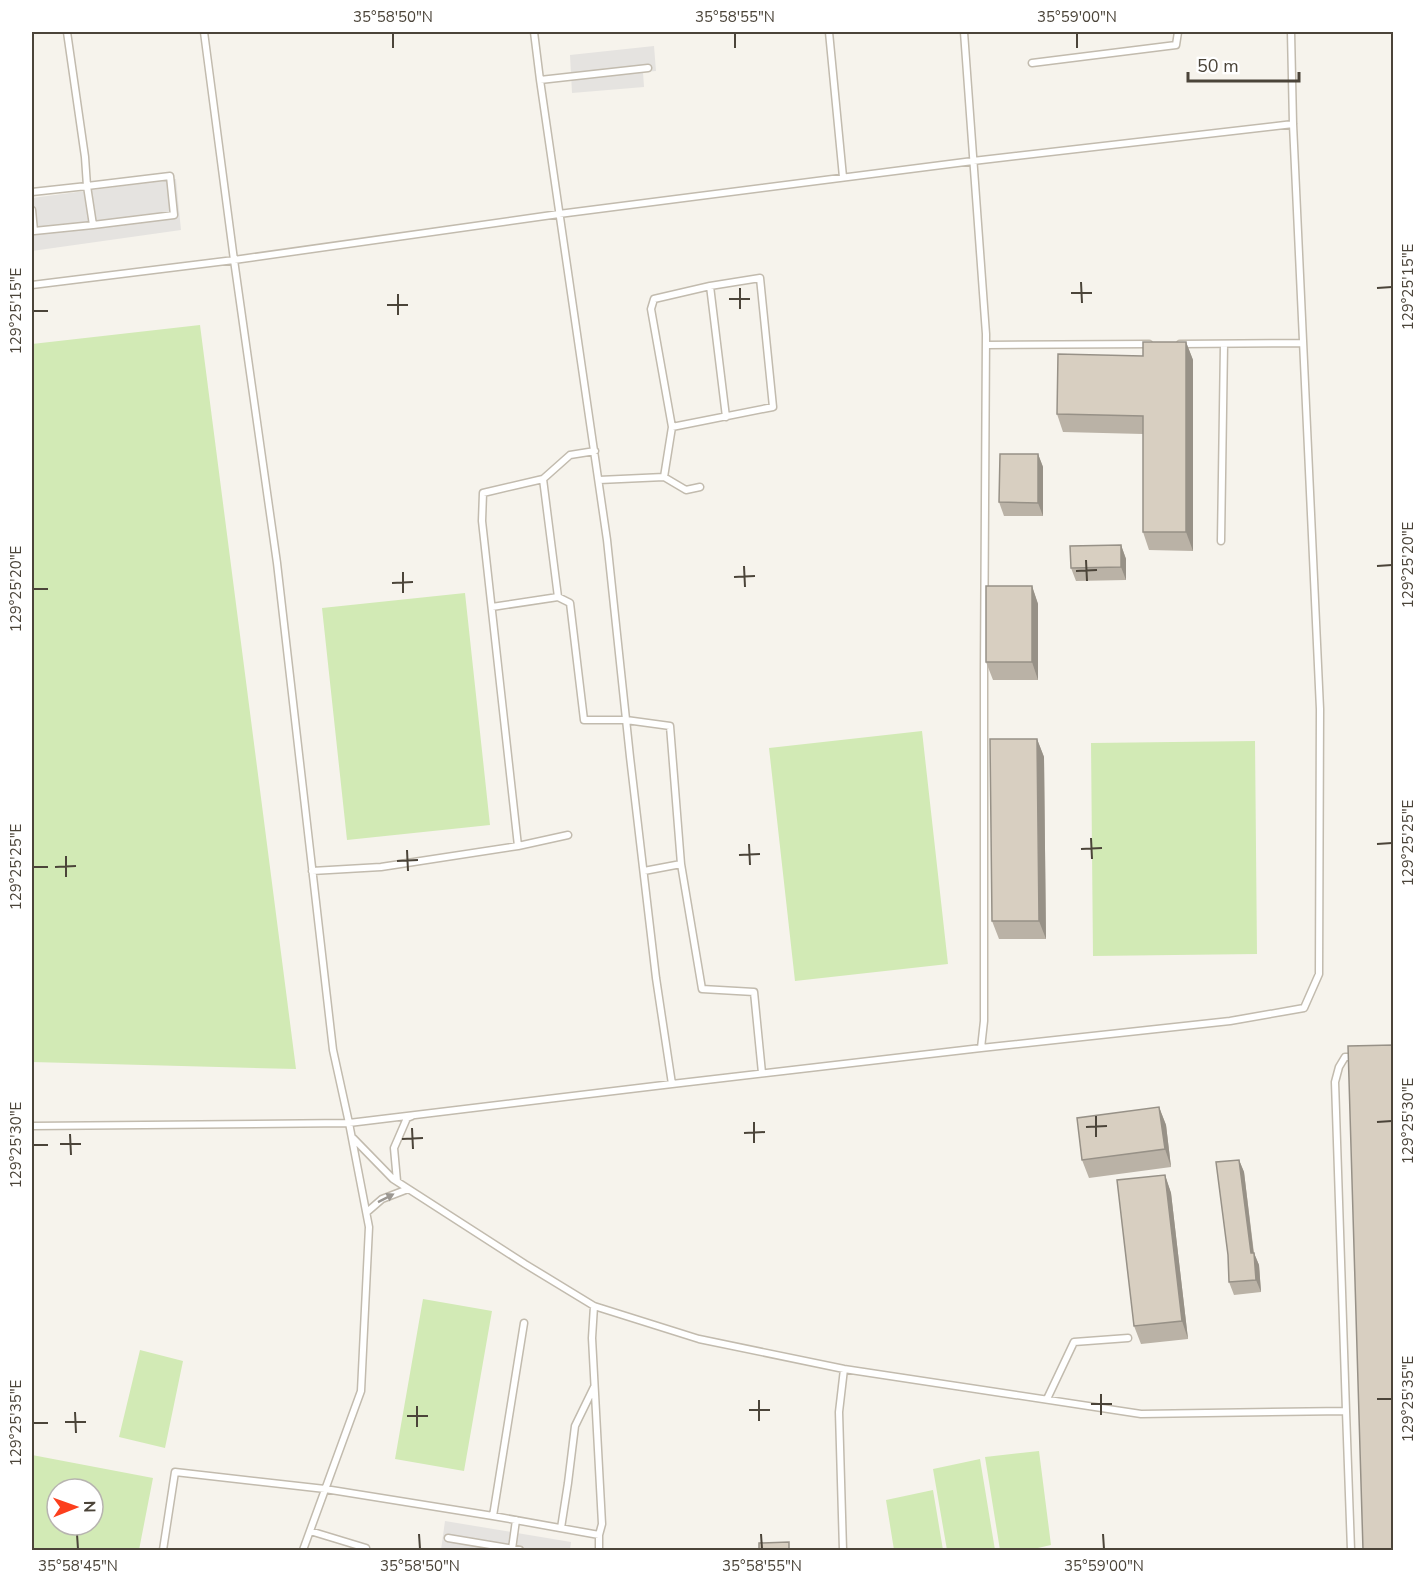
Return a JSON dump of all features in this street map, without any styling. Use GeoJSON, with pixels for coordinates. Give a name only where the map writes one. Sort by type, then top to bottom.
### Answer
{"type":"FeatureCollection","features":[{"type":"Feature","properties":{"kind":"lane"},"geometry":{"type":"LineString","coordinates":[[67,32],[93,225]]}},
{"type":"Feature","properties":{"kind":"lane"},"geometry":{"type":"LineString","coordinates":[[204,32],[277,563],[333,1050],[350,1123],[369,1227],[361,1391],[303,1551]]}},
{"type":"Feature","properties":{"kind":"lane"},"geometry":{"type":"LineString","coordinates":[[534,32],[608,540],[656,978],[672,1084]]}},
{"type":"Feature","properties":{"kind":"lane"},"geometry":{"type":"LineString","coordinates":[[829,32],[843,177]]}},
{"type":"Feature","properties":{"kind":"lane"},"geometry":{"type":"LineString","coordinates":[[963,32],[986,345],[984,1022],[981,1048]]}},
{"type":"Feature","properties":{"kind":"lane"},"geometry":{"type":"LineString","coordinates":[[1032,63],[1176,45],[1178,32]]}},
{"type":"Feature","properties":{"kind":"lane"},"geometry":{"type":"LineString","coordinates":[[32,1126],[350,1123],[762,1073],[1230,1021],[1304,1008],[1319,974],[1320,709],[1293,123],[1291,32]]}},
{"type":"Feature","properties":{"kind":"lane"},"geometry":{"type":"LineString","coordinates":[[540,80],[648,68]]}},
{"type":"Feature","properties":{"kind":"lane"},"geometry":{"type":"LineString","coordinates":[[32,285],[234,260],[843,177],[1293,123]]}},
{"type":"Feature","properties":{"kind":"lane"},"geometry":{"type":"LineString","coordinates":[[32,192],[170,176],[174,216],[34,231],[32,210]]}},
{"type":"Feature","properties":{"kind":"lane"},"geometry":{"type":"LineString","coordinates":[[664,477],[672,427],[651,309],[654,299],[710,286],[760,278],[773,407],[672,427]]}},
{"type":"Feature","properties":{"kind":"lane"},"geometry":{"type":"LineString","coordinates":[[710,286],[726,417]]}},
{"type":"Feature","properties":{"kind":"lane"},"geometry":{"type":"LineString","coordinates":[[986,345],[1154,344]]}},
{"type":"Feature","properties":{"kind":"lane"},"geometry":{"type":"LineString","coordinates":[[1177,344],[1303,344]]}},
{"type":"Feature","properties":{"kind":"lane"},"geometry":{"type":"LineString","coordinates":[[1221,541],[1224,344]]}},
{"type":"Feature","properties":{"kind":"lane"},"geometry":{"type":"LineString","coordinates":[[519,846],[482,521],[483,493],[543,479],[570,455],[595,451]]}},
{"type":"Feature","properties":{"kind":"lane"},"geometry":{"type":"LineString","coordinates":[[599,480],[664,477],[686,490],[700,488]]}},
{"type":"Feature","properties":{"kind":"lane"},"geometry":{"type":"LineString","coordinates":[[543,479],[558,597]]}},
{"type":"Feature","properties":{"kind":"lane"},"geometry":{"type":"LineString","coordinates":[[492,607],[558,597],[570,603],[584,720],[626,720],[670,726],[681,864],[702,989],[754,992],[762,1073]]}},
{"type":"Feature","properties":{"kind":"lane"},"geometry":{"type":"LineString","coordinates":[[312,870],[381,867],[519,846],[568,835]]}},
{"type":"Feature","properties":{"kind":"lane"},"geometry":{"type":"LineString","coordinates":[[644,871],[681,864]]}},
{"type":"Feature","properties":{"kind":"lane"},"geometry":{"type":"LineString","coordinates":[[1351,1551],[1335,1082],[1339,1067],[1345,1057],[1365,1056]]}},
{"type":"Feature","properties":{"kind":"lane"},"geometry":{"type":"LineString","coordinates":[[397,1181],[394,1148],[407,1118],[414,1115]]}},
{"type":"Feature","properties":{"kind":"lane"},"geometry":{"type":"LineString","coordinates":[[352,1138],[408,1189],[594,1306],[699,1339],[843,1369],[1141,1414],[1346,1411]]}},
{"type":"Feature","properties":{"kind":"lane"},"geometry":{"type":"LineString","coordinates":[[367,1212],[382,1199],[408,1189]]}},
{"type":"Feature","properties":{"kind":"lane"},"geometry":{"type":"LineString","coordinates":[[594,1306],[592,1338],[602,1524],[599,1551]]}},
{"type":"Feature","properties":{"kind":"lane"},"geometry":{"type":"LineString","coordinates":[[492,1516],[524,1323]]}},
{"type":"Feature","properties":{"kind":"lane"},"geometry":{"type":"LineString","coordinates":[[1047,1400],[1074,1342],[1128,1338]]}},
{"type":"Feature","properties":{"kind":"lane"},"geometry":{"type":"LineString","coordinates":[[843,1369],[839,1412],[843,1551]]}},
{"type":"Feature","properties":{"kind":"lane"},"geometry":{"type":"LineString","coordinates":[[561,1528],[575,1426],[595,1387]]}},
{"type":"Feature","properties":{"kind":"lane"},"geometry":{"type":"LineString","coordinates":[[163,1551],[175,1472],[325,1490],[599,1535]]}},
{"type":"Feature","properties":{"kind":"lane"},"geometry":{"type":"LineString","coordinates":[[448,1538],[516,1550],[516,1520]]}},
{"type":"Feature","properties":{"kind":"lane"},"geometry":{"type":"LineString","coordinates":[[310,1531],[366,1548],[365,1551]]}},
{"type":"Feature","properties":{"kind":"green space"},"geometry":{"type":"Polygon","coordinates":[[[200,325],[296,1069],[32,1062],[32,344],[200,325]]]}},
{"type":"Feature","properties":{"kind":"green space"},"geometry":{"type":"Polygon","coordinates":[[[465,593],[490,825],[347,840],[322,608],[465,593]]]}},
{"type":"Feature","properties":{"kind":"green space"},"geometry":{"type":"Polygon","coordinates":[[[922,731],[948,964],[795,981],[769,748],[922,731]]]}},
{"type":"Feature","properties":{"kind":"green space"},"geometry":{"type":"Polygon","coordinates":[[[1255,741],[1257,954],[1093,956],[1091,743],[1255,741]]]}},
{"type":"Feature","properties":{"kind":"green space"},"geometry":{"type":"Polygon","coordinates":[[[423,1299],[492,1311],[464,1471],[395,1459],[423,1299]]]}},
{"type":"Feature","properties":{"kind":"green space"},"geometry":{"type":"Polygon","coordinates":[[[140,1350],[183,1361],[165,1448],[119,1437],[140,1350]]]}},
{"type":"Feature","properties":{"kind":"green space"},"geometry":{"type":"Polygon","coordinates":[[[1039,1451],[1051,1545],[1029,1550],[1000,1550],[985,1457],[1039,1451]]]}},
{"type":"Feature","properties":{"kind":"green space"},"geometry":{"type":"Polygon","coordinates":[[[32,1455],[153,1478],[139,1550],[32,1550],[32,1455]]]}},
{"type":"Feature","properties":{"kind":"green space"},"geometry":{"type":"Polygon","coordinates":[[[980,1459],[995,1550],[947,1550],[933,1469],[980,1459]]]}},
{"type":"Feature","properties":{"kind":"green space"},"geometry":{"type":"Polygon","coordinates":[[[933,1490],[943,1550],[894,1550],[886,1500],[933,1490]]]}},
{"type":"Feature","properties":{"kind":"shaded area"},"geometry":{"type":"Polygon","coordinates":[[[654,46],[656,71],[643,72],[644,87],[572,93],[570,55],[654,46]]]}},
{"type":"Feature","properties":{"kind":"shaded area"},"geometry":{"type":"Polygon","coordinates":[[[176,179],[181,230],[32,251],[32,198],[176,179]]]}},
{"type":"Feature","properties":{"kind":"shaded area"},"geometry":{"type":"Polygon","coordinates":[[[445,1521],[571,1542],[570,1550],[441,1550],[445,1521]]]}},
{"type":"Feature","properties":{"kind":"building"},"geometry":{"type":"Polygon","coordinates":[[[1143,342],[1186,342],[1186,532],[1143,532],[1143,416],[1057,414],[1058,354],[1143,356],[1143,342]]]}},
{"type":"Feature","properties":{"kind":"building"},"geometry":{"type":"Polygon","coordinates":[[[1000,454],[1038,454],[1038,503],[999,502],[1000,454]]]}},
{"type":"Feature","properties":{"kind":"building"},"geometry":{"type":"Polygon","coordinates":[[[1121,545],[1121,567],[1071,568],[1070,546],[1121,545]]]}},
{"type":"Feature","properties":{"kind":"building"},"geometry":{"type":"Polygon","coordinates":[[[986,586],[1032,586],[1032,662],[986,662],[986,586]]]}},
{"type":"Feature","properties":{"kind":"building"},"geometry":{"type":"Polygon","coordinates":[[[990,739],[1037,739],[1039,921],[992,921],[990,739]]]}},
{"type":"Feature","properties":{"kind":"building"},"geometry":{"type":"Polygon","coordinates":[[[1394,1045],[1394,1549],[1363,1550],[1348,1046],[1394,1045]]]}},
{"type":"Feature","properties":{"kind":"building"},"geometry":{"type":"Polygon","coordinates":[[[1159,1107],[1165,1149],[1082,1160],[1077,1118],[1159,1107]]]}},
{"type":"Feature","properties":{"kind":"building"},"geometry":{"type":"Polygon","coordinates":[[[1239,1160],[1251,1253],[1254,1253],[1256,1280],[1229,1282],[1228,1255],[1216,1162],[1239,1160]]]}},
{"type":"Feature","properties":{"kind":"building"},"geometry":{"type":"Polygon","coordinates":[[[1165,1175],[1182,1321],[1134,1326],[1117,1180],[1165,1175]]]}},
{"type":"Feature","properties":{"kind":"building"},"geometry":{"type":"Polygon","coordinates":[[[789,1542],[789,1551],[759,1551],[759,1543],[789,1542]]]}}]}
